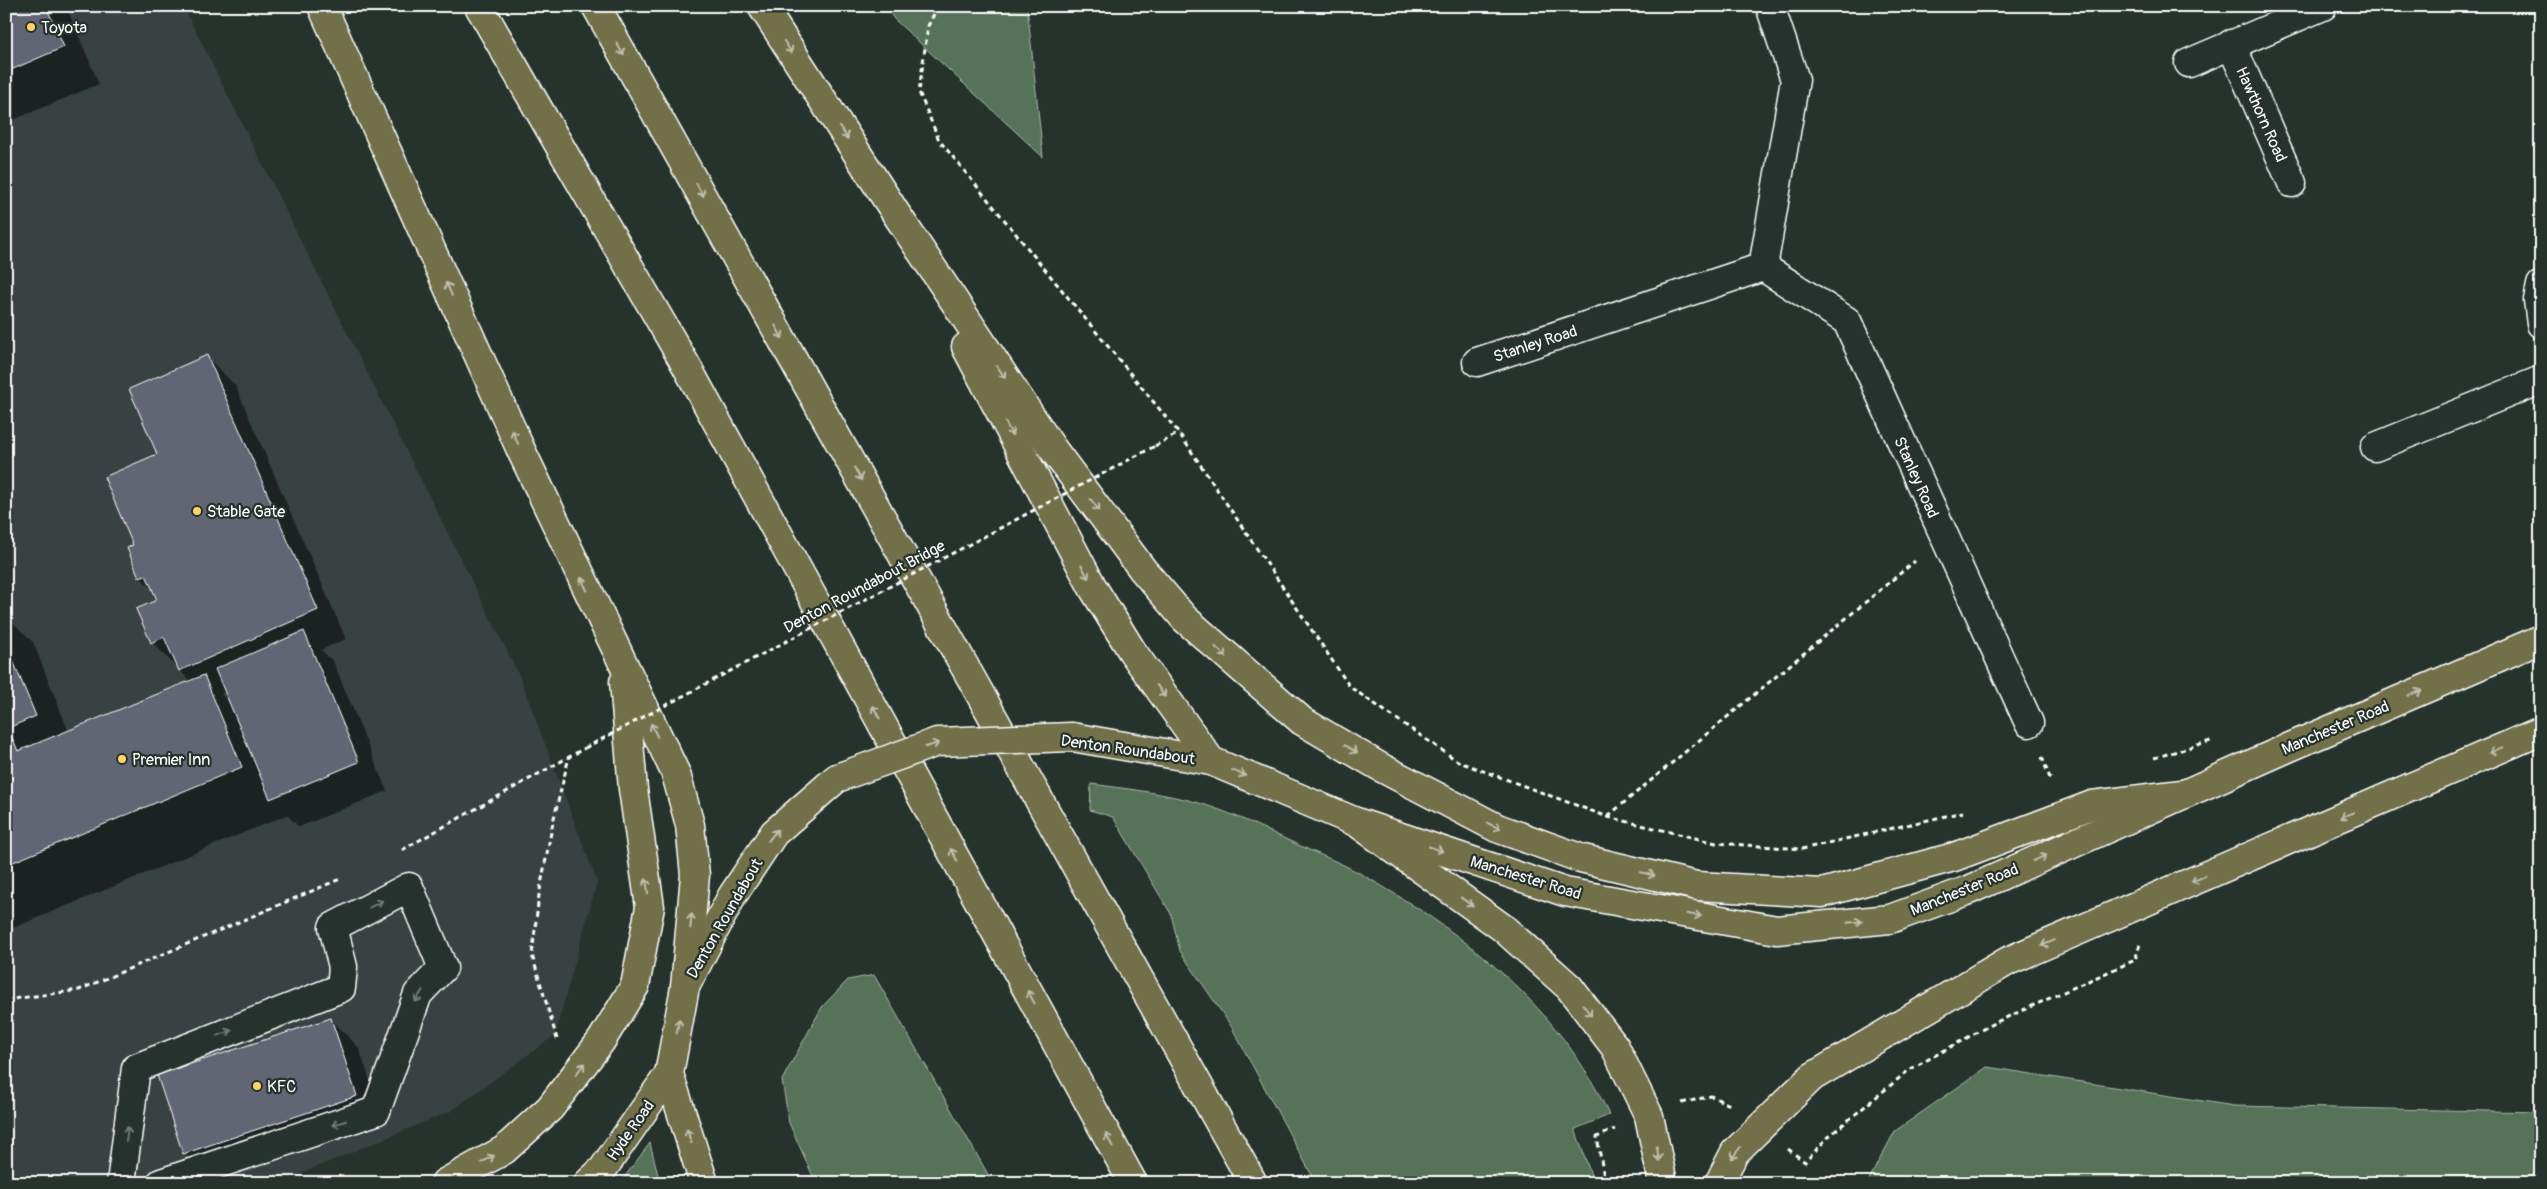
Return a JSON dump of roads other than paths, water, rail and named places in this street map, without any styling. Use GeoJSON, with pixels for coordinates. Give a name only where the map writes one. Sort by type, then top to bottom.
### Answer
{"type":"FeatureCollection","features":[{"type":"Feature","properties":{"kind":"highway"},"geometry":{"type":"LineString","coordinates":[[322,6],[520,448],[622,665],[676,774],[690,825],[696,875],[685,987]]}},
{"type":"Feature","properties":{"kind":"highway"},"geometry":{"type":"LineString","coordinates":[[479,6],[692,376],[1133,1183]]}},
{"type":"Feature","properties":{"kind":"highway"},"geometry":{"type":"LineString","coordinates":[[596,6],[1252,1183]]}},
{"type":"Feature","properties":{"kind":"highway"},"geometry":{"type":"LineString","coordinates":[[762,6],[896,215],[1052,448],[1143,570],[1185,619],[1302,720],[1382,768],[1506,831],[1580,858],[1697,886],[1822,893],[1954,857],[2092,805],[2182,794]]}},
{"type":"Feature","properties":{"kind":"highway"},"geometry":{"type":"LineString","coordinates":[[896,215],[1093,588],[1132,651],[1211,761]]}},
{"type":"Feature","properties":{"kind":"highway","name":"Manchester Road"},"geometry":{"type":"LineString","coordinates":[[1356,822],[1565,892],[1777,930],[1890,918],[1968,890],[2182,794],[2541,639]]}},
{"type":"Feature","properties":{"kind":"highway"},"geometry":{"type":"LineString","coordinates":[[445,1183],[504,1150],[550,1108],[601,1041],[635,986],[650,907],[633,789],[622,665]]}},
{"type":"Feature","properties":{"kind":"highway"},"geometry":{"type":"LineString","coordinates":[[1719,1183],[1735,1152],[1812,1077],[2008,961],[2541,731]]}},
{"type":"Feature","properties":{"kind":"highway","name":"Denton Roundabout"},"geometry":{"type":"LineString","coordinates":[[704,1183],[669,1074],[685,987],[732,896],[774,833],[837,778],[938,742],[1072,737],[1211,761],[1356,822],[1503,928],[1570,987],[1615,1048],[1650,1116],[1663,1183]]}},
{"type":"Feature","properties":{"kind":"highway","name":"Hyde Road"},"geometry":{"type":"LineString","coordinates":[[588,1183],[603,1170],[669,1074]]}},
{"type":"Feature","properties":{"kind":"street"},"geometry":{"type":"LineString","coordinates":[[1763,267],[1796,80],[1770,6]]}},
{"type":"Feature","properties":{"kind":"street"},"geometry":{"type":"LineString","coordinates":[[2189,63],[2323,6]]}},
{"type":"Feature","properties":{"kind":"street","name":"Hawthorn Road"},"geometry":{"type":"LineString","coordinates":[[2231,44],[2292,183]]}},
{"type":"Feature","properties":{"kind":"street","name":"Stanley Road"},"geometry":{"type":"LineString","coordinates":[[1477,362],[1763,267],[1847,321],[2029,723]]}},
{"type":"Feature","properties":{"kind":"street"},"geometry":{"type":"LineString","coordinates":[[2541,285],[2538,300],[2541,324]]}},
{"type":"Feature","properties":{"kind":"street"},"geometry":{"type":"LineString","coordinates":[[2375,447],[2541,380]]}},
{"type":"Feature","properties":{"kind":"street"},"geometry":{"type":"LineString","coordinates":[[121,1183],[136,1068],[341,988],[343,967],[333,927],[409,886],[443,968],[418,994],[376,1111],[161,1183]]}},
{"type":"Feature","properties":{"kind":"place","name":"Toyota"},"geometry":{"type":"Point","coordinates":[31,27]}},
{"type":"Feature","properties":{"kind":"place","name":"Stable Gate"},"geometry":{"type":"Point","coordinates":[197,511]}},
{"type":"Feature","properties":{"kind":"place","name":"Premier Inn"},"geometry":{"type":"Point","coordinates":[122,759]}},
{"type":"Feature","properties":{"kind":"place","name":"KFC"},"geometry":{"type":"Point","coordinates":[257,1086]}}]}
